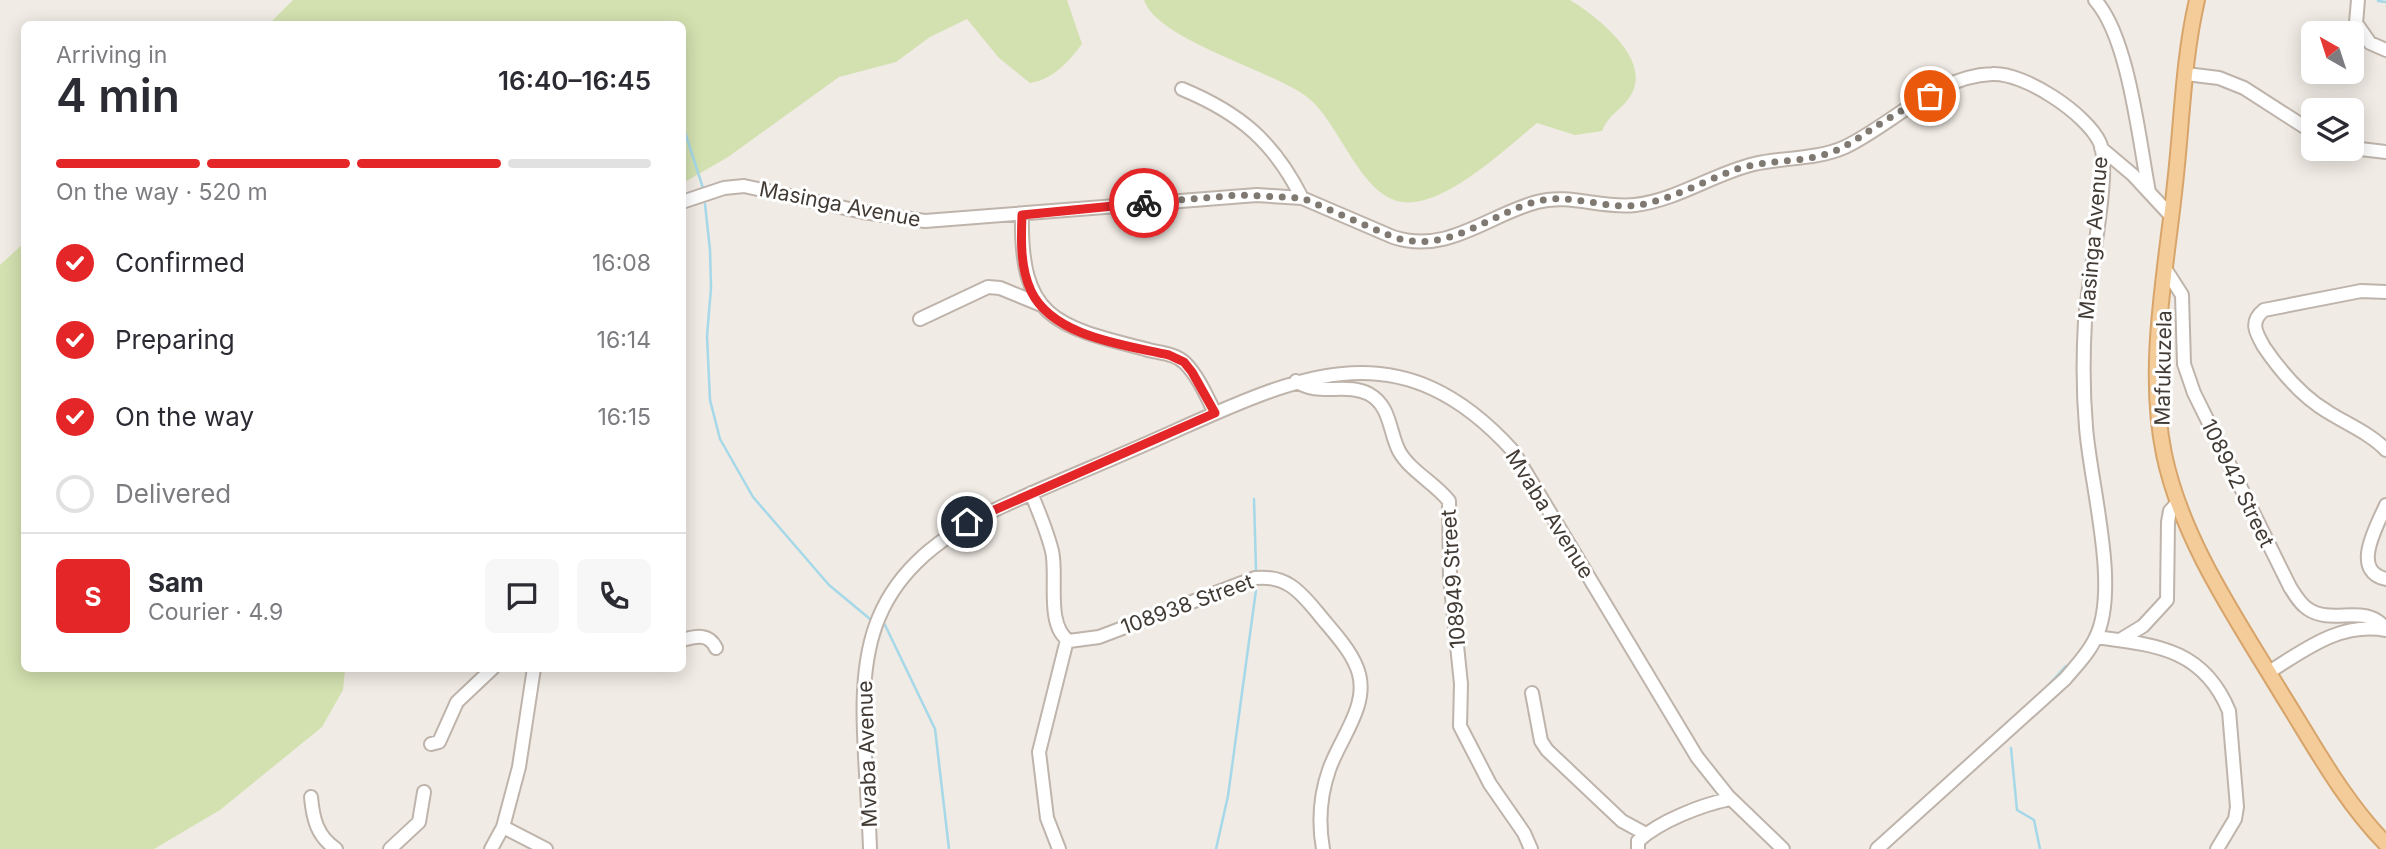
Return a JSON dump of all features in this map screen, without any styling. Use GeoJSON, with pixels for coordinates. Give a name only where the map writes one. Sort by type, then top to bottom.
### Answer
{"type":"FeatureCollection","features":[{"type":"Feature","properties":{"kind":"main road","name":"Mafukuzela"},"geometry":{"type":"LineString","coordinates":[[2197,0],[2186,74],[2159,347],[2159,407],[2164,451],[2178,502],[2210,571],[2339,786],[2386,844]]}},
{"type":"Feature","properties":{"kind":"street"},"geometry":{"type":"LineString","coordinates":[[2095,0],[2102,10],[2122,58],[2150,192]]}},
{"type":"Feature","properties":{"kind":"street"},"geometry":{"type":"LineString","coordinates":[[2358,0],[2356,23],[2370,43],[2386,50]]}},
{"type":"Feature","properties":{"kind":"street","name":"Masinga Avenue"},"geometry":{"type":"LineString","coordinates":[[686,201],[723,188],[744,186],[863,212],[925,221],[1257,195],[1302,198],[1408,242],[1465,234],[1504,214],[1541,200],[1584,201],[1616,206],[1648,203],[1752,164],[1823,155],[1849,144],[1952,84],[1992,74],[2016,78],[2054,98],[2083,122],[2101,148],[2102,176],[2085,319],[2084,380],[2090,470],[2105,571],[2105,600],[2096,637],[2081,661],[2046,698],[1877,849]]}},
{"type":"Feature","properties":{"kind":"street"},"geometry":{"type":"LineString","coordinates":[[2186,74],[2219,78],[2244,88],[2301,125]]}},
{"type":"Feature","properties":{"kind":"street"},"geometry":{"type":"LineString","coordinates":[[1182,89],[1209,101],[1258,132],[1289,173],[1302,198]]}},
{"type":"Feature","properties":{"kind":"street"},"geometry":{"type":"LineString","coordinates":[[2101,148],[2150,192],[2172,217]]}},
{"type":"Feature","properties":{"kind":"street"},"geometry":{"type":"LineString","coordinates":[[2364,149],[2386,152]]}},
{"type":"Feature","properties":{"kind":"street"},"geometry":{"type":"LineString","coordinates":[[1022,215],[1024,270],[1031,292],[1040,304],[1067,326],[1178,358],[1192,372],[1215,413]]}},
{"type":"Feature","properties":{"kind":"street","name":"108942 Street"},"geometry":{"type":"LineString","coordinates":[[2166,270],[2182,295],[2184,364],[2194,393],[2290,587],[2308,609],[2318,614],[2363,614],[2380,621],[2386,630]]}},
{"type":"Feature","properties":{"kind":"street"},"geometry":{"type":"LineString","coordinates":[[920,319],[988,287],[1000,288],[1040,304]]}},
{"type":"Feature","properties":{"kind":"street"},"geometry":{"type":"LineString","coordinates":[[2386,292],[2361,291],[2264,310],[2258,315],[2255,325],[2256,334],[2273,361],[2306,397],[2386,450]]}},
{"type":"Feature","properties":{"kind":"street","name":"Mvaba Avenue"},"geometry":{"type":"LineString","coordinates":[[870,849],[862,723],[863,677],[870,642],[886,603],[909,569],[939,540],[967,522],[1031,493],[1296,381],[1354,372],[1400,378],[1444,393],[1493,429],[1530,474],[1697,757],[1730,799],[1783,849]]}},
{"type":"Feature","properties":{"kind":"street","name":"108949 Street"},"geometry":{"type":"LineString","coordinates":[[1296,381],[1309,388],[1363,392],[1377,400],[1386,413],[1401,454],[1450,503],[1450,578],[1461,684],[1460,726],[1490,784],[1524,833],[1531,849]]}},
{"type":"Feature","properties":{"kind":"street"},"geometry":{"type":"LineString","coordinates":[[1031,493],[1050,544],[1056,618],[1067,640],[1039,752],[1047,818],[1059,849]]}},
{"type":"Feature","properties":{"kind":"street"},"geometry":{"type":"LineString","coordinates":[[2119,640],[2143,626],[2167,600],[2168,522],[2170,511],[2178,502]]}},
{"type":"Feature","properties":{"kind":"street"},"geometry":{"type":"LineString","coordinates":[[2386,505],[2368,549],[2367,561],[2374,573],[2386,579]]}},
{"type":"Feature","properties":{"kind":"street","name":"108938 Street"},"geometry":{"type":"LineString","coordinates":[[1067,640],[1081,642],[1099,637],[1255,578],[1275,577],[1292,584],[1337,636],[1356,664],[1360,677],[1355,711],[1330,767],[1322,797],[1320,821],[1323,849]]}},
{"type":"Feature","properties":{"kind":"street"},"geometry":{"type":"LineString","coordinates":[[2269,672],[2340,631],[2366,628],[2386,630]]}},
{"type":"Feature","properties":{"kind":"street"},"geometry":{"type":"LineString","coordinates":[[2096,637],[2163,647],[2192,663],[2226,702],[2238,807],[2232,826],[2217,849]]}},
{"type":"Feature","properties":{"kind":"street"},"geometry":{"type":"LineString","coordinates":[[686,640],[706,638],[713,641],[716,648]]}},
{"type":"Feature","properties":{"kind":"street"},"geometry":{"type":"LineString","coordinates":[[431,744],[439,742],[465,691],[488,672]]}},
{"type":"Feature","properties":{"kind":"street"},"geometry":{"type":"LineString","coordinates":[[491,849],[503,827],[522,752],[533,672]]}},
{"type":"Feature","properties":{"kind":"street"},"geometry":{"type":"LineString","coordinates":[[1532,693],[1542,741],[1547,750],[1622,821],[1646,834]]}},
{"type":"Feature","properties":{"kind":"street"},"geometry":{"type":"LineString","coordinates":[[390,849],[419,822],[424,792]]}},
{"type":"Feature","properties":{"kind":"street"},"geometry":{"type":"LineString","coordinates":[[311,797],[314,822],[320,834],[337,849]]}},
{"type":"Feature","properties":{"kind":"street"},"geometry":{"type":"LineString","coordinates":[[1638,849],[1638,841],[1646,834],[1700,806],[1730,799]]}},
{"type":"Feature","properties":{"kind":"street"},"geometry":{"type":"LineString","coordinates":[[503,827],[545,849]]}},
{"type":"Feature","properties":{"kind":"green space"},"geometry":{"type":"Polygon","coordinates":[[[293,0],[1067,0],[1082,44],[1053,74],[1030,83],[999,58],[967,19],[930,37],[896,62],[839,77],[728,157],[686,181],[686,21],[272,21],[293,0]]]}},
{"type":"Feature","properties":{"kind":"green space"},"geometry":{"type":"Polygon","coordinates":[[[1144,0],[1570,0],[1594,17],[1619,41],[1635,69],[1635,84],[1629,98],[1608,120],[1602,131],[1575,135],[1537,123],[1492,161],[1455,186],[1436,196],[1402,202],[1387,197],[1374,186],[1319,108],[1307,97],[1170,28],[1153,15],[1144,0]]]}},
{"type":"Feature","properties":{"kind":"green space"},"geometry":{"type":"Polygon","coordinates":[[[21,246],[21,672],[345,672],[343,690],[322,727],[220,810],[154,849],[0,849],[0,265],[21,246]]]}},
{"type":"Feature","properties":{"kind":"waterway"},"geometry":{"type":"LineString","coordinates":[[2378,1],[2386,2]]}},
{"type":"Feature","properties":{"kind":"waterway"},"geometry":{"type":"LineString","coordinates":[[686,135],[703,188]]}},
{"type":"Feature","properties":{"kind":"waterway"},"geometry":{"type":"LineString","coordinates":[[705,204],[711,288],[707,336],[710,400],[720,439],[753,497],[829,585],[870,619]]}},
{"type":"Feature","properties":{"kind":"waterway"},"geometry":{"type":"LineString","coordinates":[[1254,499],[1256,570]]}},
{"type":"Feature","properties":{"kind":"waterway"},"geometry":{"type":"LineString","coordinates":[[1216,849],[1228,796],[1256,590]]}},
{"type":"Feature","properties":{"kind":"waterway"},"geometry":{"type":"LineString","coordinates":[[885,625],[935,729],[949,849]]}},
{"type":"Feature","properties":{"kind":"waterway"},"geometry":{"type":"LineString","coordinates":[[2042,692],[2066,666]]}},
{"type":"Feature","properties":{"kind":"waterway"},"geometry":{"type":"LineString","coordinates":[[2011,720],[2037,696]]}},
{"type":"Feature","properties":{"kind":"waterway"},"geometry":{"type":"LineString","coordinates":[[2011,748],[2017,810],[2034,820],[2040,849]]}},
{"type":"Feature","properties":{"kind":"way so far"},"geometry":{"type":"LineString","coordinates":[[1144,203],[1239,195],[1302,198],[1393,237],[1408,242],[1428,242],[1465,234],[1504,214],[1541,200],[1632,206],[1665,199],[1752,164],[1823,155],[1849,144],[1882,122],[1930,96]]}},
{"type":"Feature","properties":{"kind":"route"},"geometry":{"type":"LineString","coordinates":[[967,522],[1215,413],[1192,372],[1178,358],[1067,326],[1049,314],[1031,292],[1023,263],[1022,215],[1144,203]]}}]}
